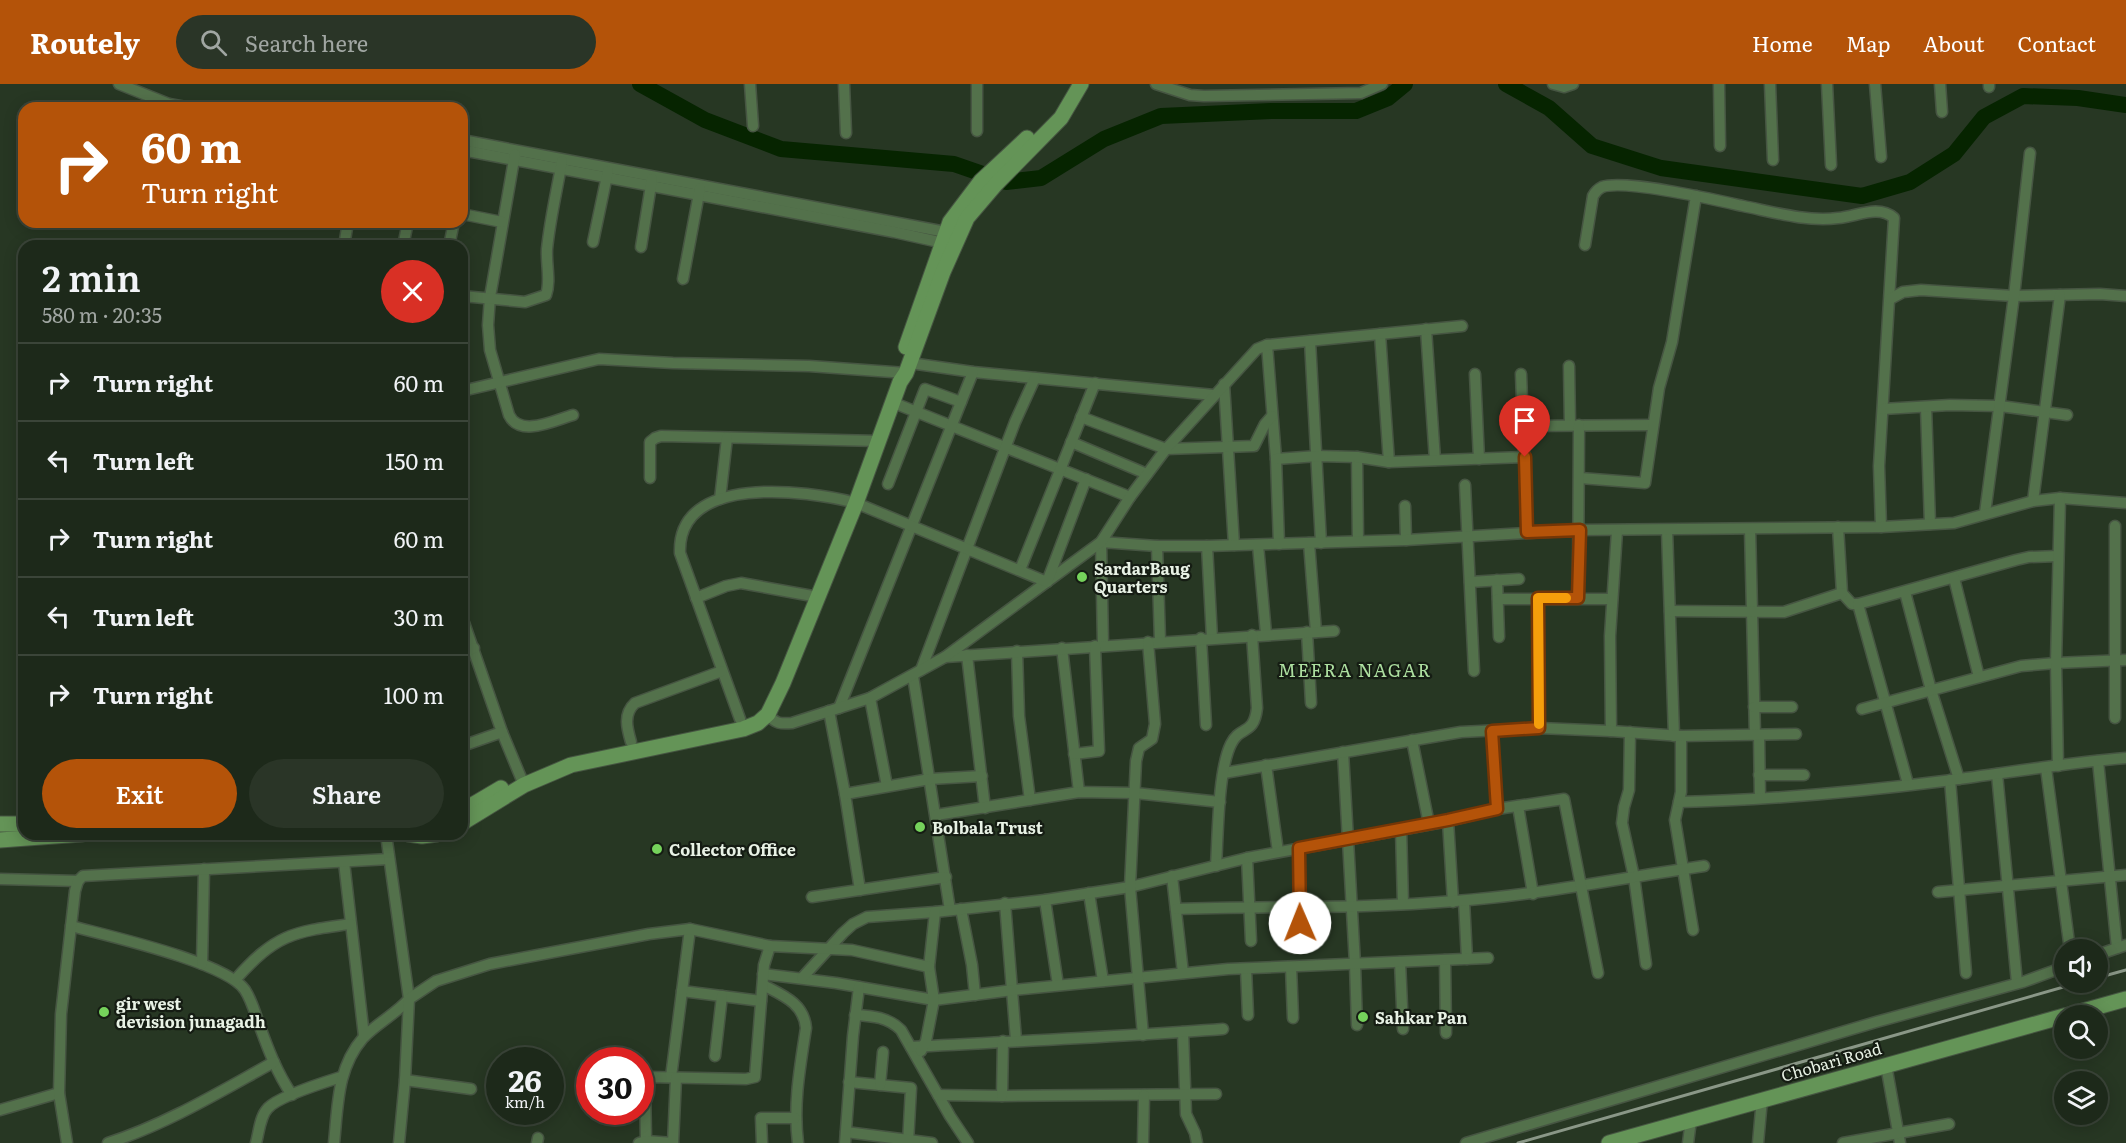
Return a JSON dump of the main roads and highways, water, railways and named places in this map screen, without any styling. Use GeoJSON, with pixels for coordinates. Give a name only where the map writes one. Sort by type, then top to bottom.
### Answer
{"type":"FeatureCollection","features":[{"type":"Feature","properties":{"kind":"waterway"},"geometry":{"type":"LineString","coordinates":[[640,84],[705,120],[781,149],[954,164],[1006,182],[1041,178],[1104,139],[1161,116],[1271,111],[1356,111],[1388,98],[1405,84]]}},
{"type":"Feature","properties":{"kind":"waterway"},"geometry":{"type":"LineString","coordinates":[[1506,84],[1549,108],[1592,146],[1661,168],[1862,196],[1910,182],[1954,154],[1984,117],[2023,96],[2078,98],[2126,105]]}},
{"type":"Feature","properties":{"kind":"railway"},"geometry":{"type":"LineString","coordinates":[[2108,975],[2126,970]]}},
{"type":"Feature","properties":{"kind":"railway"},"geometry":{"type":"LineString","coordinates":[[1518,1143],[2054,990]]}},
{"type":"Feature","properties":{"kind":"place","name":"SardarBaug Quarters"},"geometry":{"type":"Point","coordinates":[1082,577]}},
{"type":"Feature","properties":{"kind":"place","name":"Bolbala Trust"},"geometry":{"type":"Point","coordinates":[920,827]}},
{"type":"Feature","properties":{"kind":"place","name":"Collector Office"},"geometry":{"type":"Point","coordinates":[657,849]}},
{"type":"Feature","properties":{"kind":"place","name":"gir west devision junagadh"},"geometry":{"type":"Point","coordinates":[104,1012]}},
{"type":"Feature","properties":{"kind":"place","name":"Sahkar Pan"},"geometry":{"type":"Point","coordinates":[1363,1017]}},
{"type":"Feature","properties":{"kind":"district","name":"MEERA NAGAR"},"geometry":{"type":"Point","coordinates":[1355,669]}}]}
